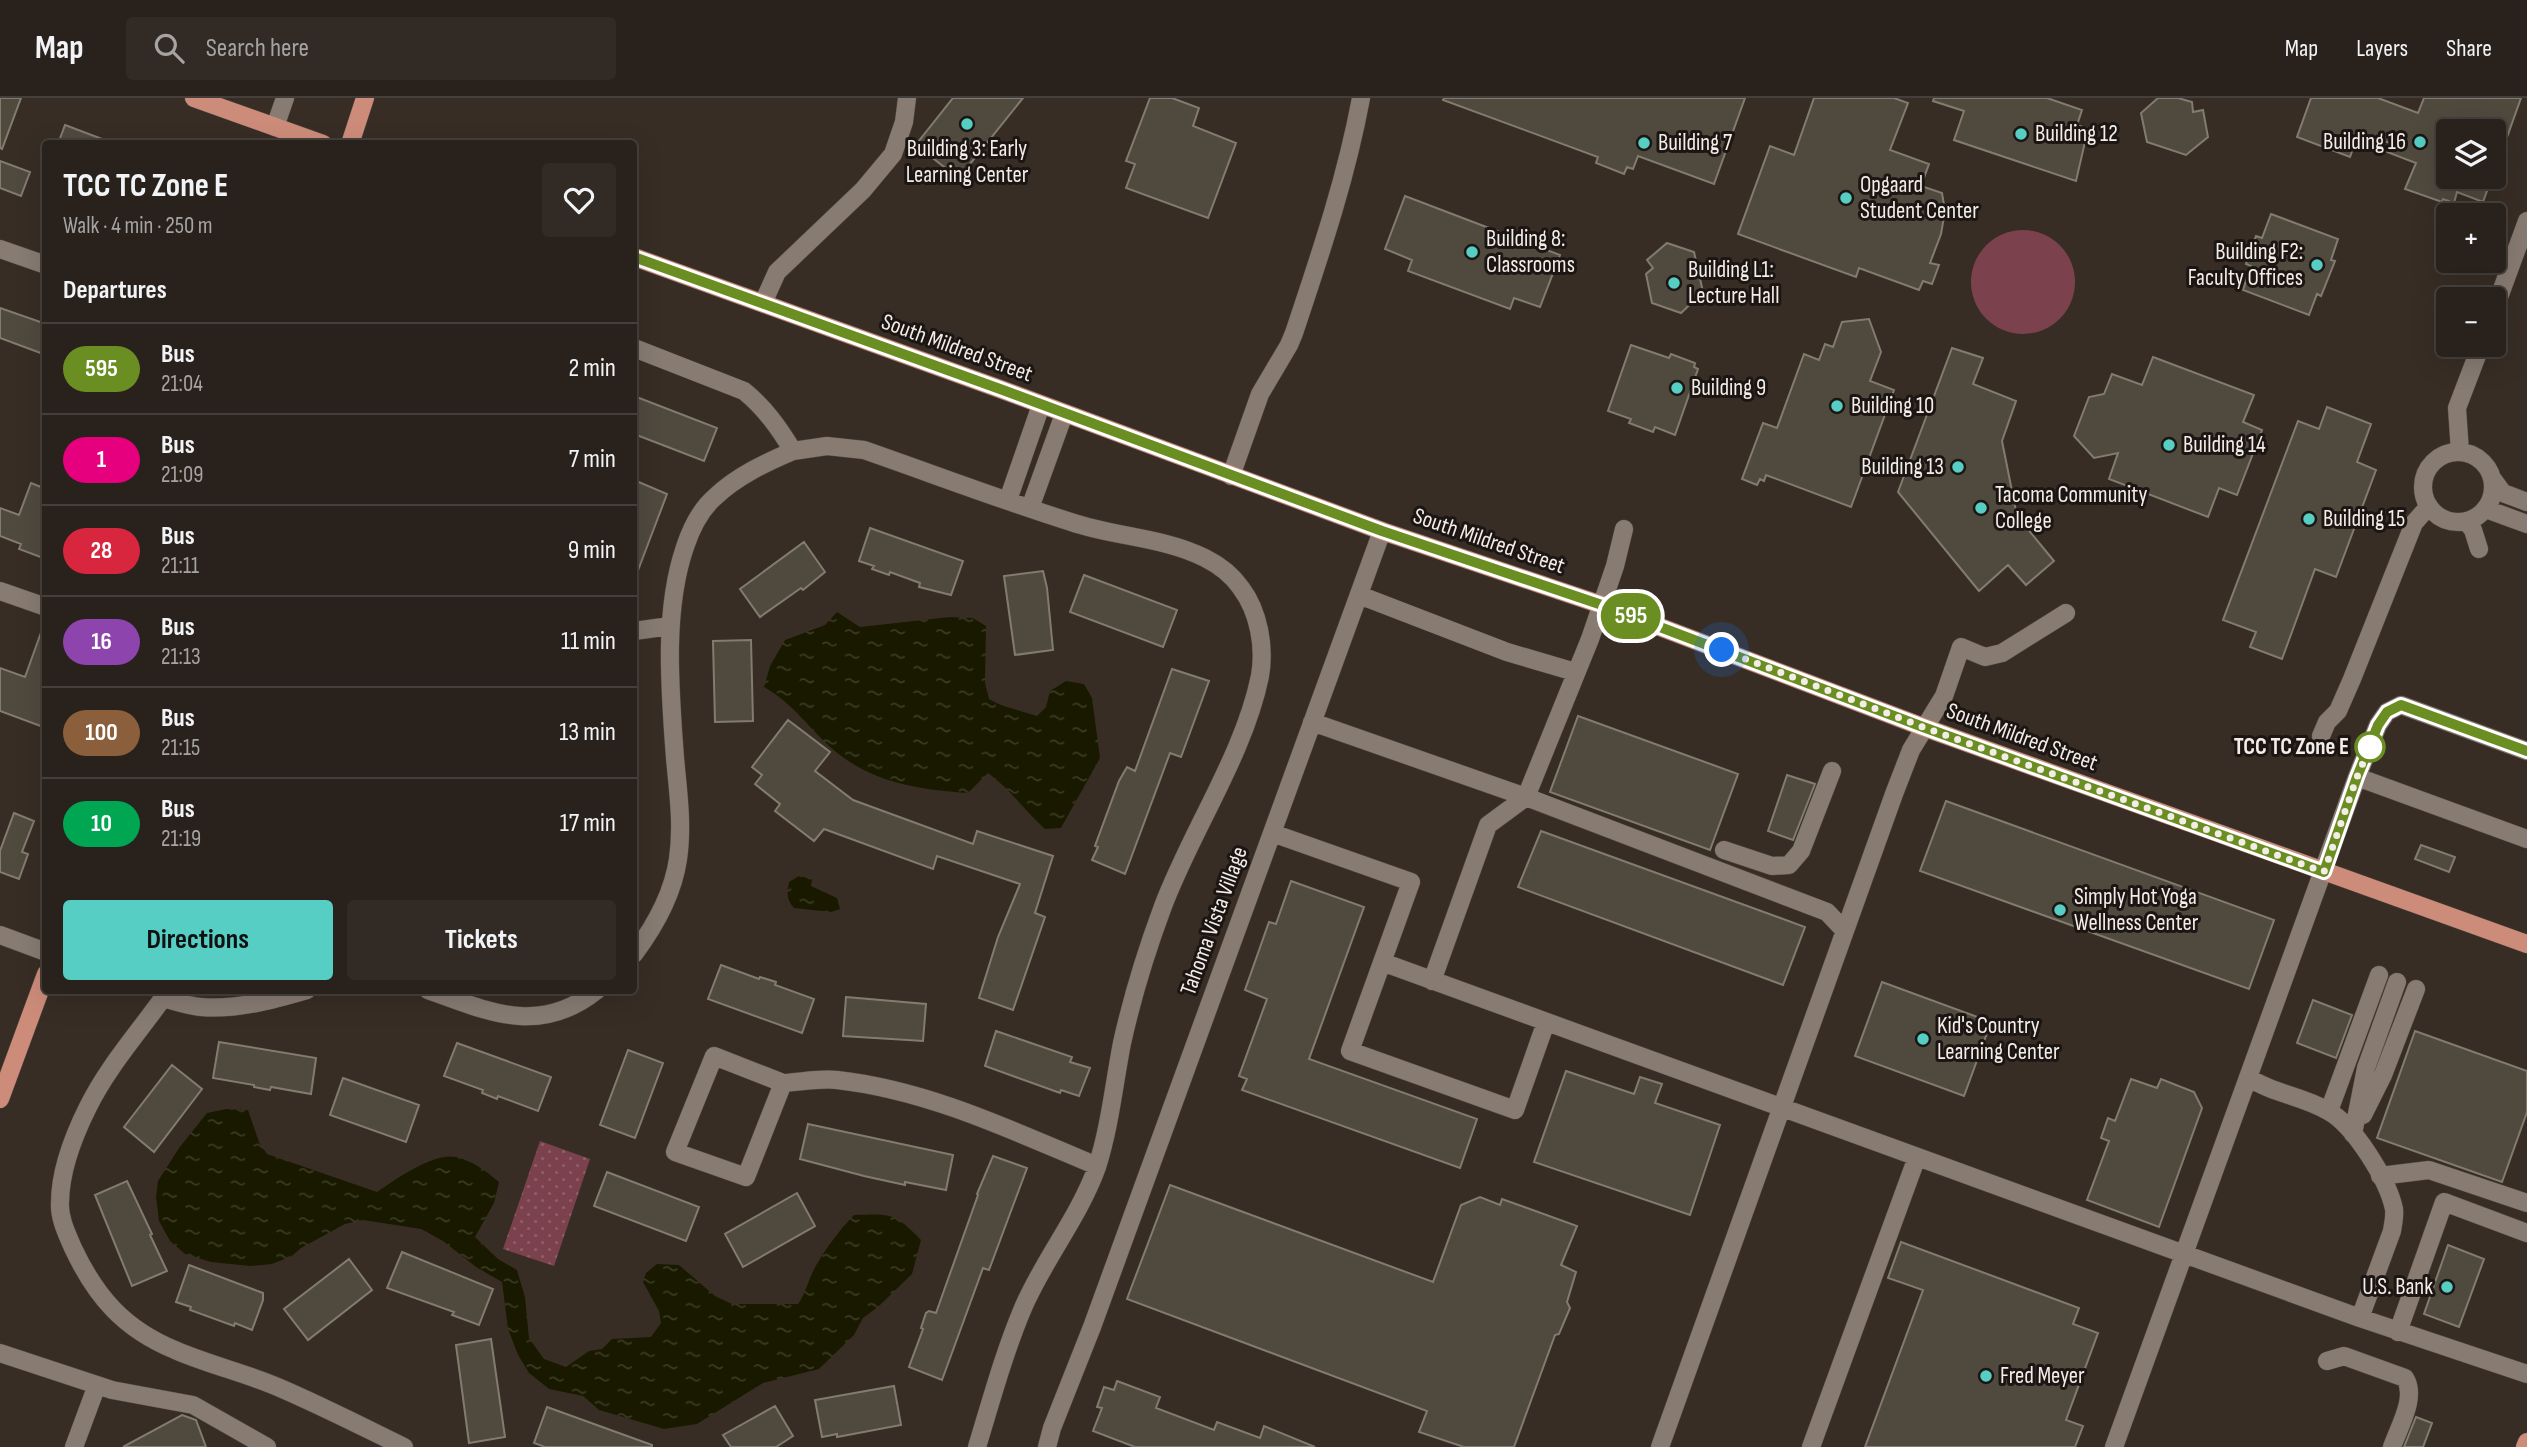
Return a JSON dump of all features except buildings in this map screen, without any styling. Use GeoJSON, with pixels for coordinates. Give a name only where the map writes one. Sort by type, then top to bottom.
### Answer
{"type":"FeatureCollection","features":[{"type":"Feature","properties":{"kind":"main road"},"geometry":{"type":"LineString","coordinates":[[194,98],[312,140]]}},
{"type":"Feature","properties":{"kind":"main road"},"geometry":{"type":"LineString","coordinates":[[351,140],[365,98]]}},
{"type":"Feature","properties":{"kind":"main road","name":"South Mildred Street"},"geometry":{"type":"LineString","coordinates":[[637,258],[1382,531],[1602,605],[1923,727],[2527,944]]}},
{"type":"Feature","properties":{"kind":"main road"},"geometry":{"type":"LineString","coordinates":[[0,1099],[42,985]]}},
{"type":"Feature","properties":{"kind":"street"},"geometry":{"type":"LineString","coordinates":[[275,127],[285,98]]}},
{"type":"Feature","properties":{"kind":"street"},"geometry":{"type":"LineString","coordinates":[[763,303],[777,272],[863,190],[893,153],[904,122],[907,98]]}},
{"type":"Feature","properties":{"kind":"street"},"geometry":{"type":"LineString","coordinates":[[1231,476],[1260,394],[1289,345],[1335,214],[1353,144],[1361,98]]}},
{"type":"Feature","properties":{"kind":"street"},"geometry":{"type":"LineString","coordinates":[[2503,287],[2527,221]]}},
{"type":"Feature","properties":{"kind":"street"},"geometry":{"type":"LineString","coordinates":[[0,248],[42,264]]}},
{"type":"Feature","properties":{"kind":"street"},"geometry":{"type":"LineString","coordinates":[[637,349],[744,391],[778,427],[793,451]]}},
{"type":"Feature","properties":{"kind":"street"},"geometry":{"type":"LineString","coordinates":[[2460,452],[2457,408],[2476,357]]}},
{"type":"Feature","properties":{"kind":"street"},"geometry":{"type":"LineString","coordinates":[[1008,500],[1041,405]]}},
{"type":"Feature","properties":{"kind":"street"},"geometry":{"type":"LineString","coordinates":[[1030,508],[1064,414]]}},
{"type":"Feature","properties":{"kind":"street"},"geometry":{"type":"LineString","coordinates":[[637,950],[650,933],[665,903],[678,858],[680,827],[673,736],[670,626],[674,586],[687,542],[702,513],[713,498],[758,467],[793,451],[827,446],[863,450],[1110,533],[1173,545],[1223,568],[1240,587],[1252,606],[1261,645],[1260,673],[1242,734],[1168,893],[1148,947],[1122,1043],[1113,1102],[1097,1166],[1084,1196],[1023,1308],[977,1447]]}},
{"type":"Feature","properties":{"kind":"street"},"geometry":{"type":"LineString","coordinates":[[2492,478],[2491,499],[2486,509],[2477,517],[2454,522],[2442,518],[2429,506],[2424,489],[2430,467],[2438,458],[2460,452],[2471,454],[2480,460],[2503,493],[2527,502]]}},
{"type":"Feature","properties":{"kind":"street"},"geometry":{"type":"LineString","coordinates":[[1018,473],[1040,480]]}},
{"type":"Feature","properties":{"kind":"street"},"geometry":{"type":"LineString","coordinates":[[2321,736],[2327,722],[2338,710],[2352,679],[2414,523],[2429,506]]}},
{"type":"Feature","properties":{"kind":"street"},"geometry":{"type":"LineString","coordinates":[[2486,509],[2527,524]]}},
{"type":"Feature","properties":{"kind":"street"},"geometry":{"type":"LineString","coordinates":[[2466,521],[2473,530],[2479,549]]}},
{"type":"Feature","properties":{"kind":"street"},"geometry":{"type":"LineString","coordinates":[[1432,981],[1488,825],[1526,797],[1602,605],[1624,529]]}},
{"type":"Feature","properties":{"kind":"street","name":"Tahoma Vista Village"},"geometry":{"type":"LineString","coordinates":[[1047,1447],[1052,1427],[1092,1327],[1382,531]]}},
{"type":"Feature","properties":{"kind":"street"},"geometry":{"type":"LineString","coordinates":[[0,591],[42,606]]}},
{"type":"Feature","properties":{"kind":"street"},"geometry":{"type":"LineString","coordinates":[[1359,595],[1507,652],[1575,672]]}},
{"type":"Feature","properties":{"kind":"street"},"geometry":{"type":"LineString","coordinates":[[1660,1447],[1894,794],[1923,727],[1944,696],[1961,647],[1985,657],[2001,653],[2066,613]]}},
{"type":"Feature","properties":{"kind":"street"},"geometry":{"type":"LineString","coordinates":[[637,631],[670,626]]}},
{"type":"Feature","properties":{"kind":"street"},"geometry":{"type":"LineString","coordinates":[[2114,1447],[2378,725],[2387,712],[2401,705],[2527,751]]}},
{"type":"Feature","properties":{"kind":"street"},"geometry":{"type":"LineString","coordinates":[[1312,722],[1526,797],[1827,912],[1845,931]]}},
{"type":"Feature","properties":{"kind":"street"},"geometry":{"type":"LineString","coordinates":[[1724,850],[1772,866],[1789,865],[1801,851],[1832,771]]}},
{"type":"Feature","properties":{"kind":"street"},"geometry":{"type":"LineString","coordinates":[[2357,777],[2527,839]]}},
{"type":"Feature","properties":{"kind":"street"},"geometry":{"type":"LineString","coordinates":[[1272,833],[1411,882],[1350,1051],[1515,1110],[1546,1022]]}},
{"type":"Feature","properties":{"kind":"street"},"geometry":{"type":"LineString","coordinates":[[0,935],[42,951]]}},
{"type":"Feature","properties":{"kind":"street"},"geometry":{"type":"LineString","coordinates":[[1382,962],[2398,1332],[2527,1374]]}},
{"type":"Feature","properties":{"kind":"street"},"geometry":{"type":"LineString","coordinates":[[2329,1111],[2379,975]]}},
{"type":"Feature","properties":{"kind":"street"},"geometry":{"type":"LineString","coordinates":[[2353,1133],[2366,1068],[2397,982]]}},
{"type":"Feature","properties":{"kind":"street"},"geometry":{"type":"LineString","coordinates":[[2353,1133],[2383,1075],[2416,989]]}},
{"type":"Feature","properties":{"kind":"street"},"geometry":{"type":"LineString","coordinates":[[281,994],[200,1007],[163,998],[88,1105],[62,1180],[59,1205],[65,1231],[106,1304],[139,1331],[173,1350],[279,1388],[404,1447]]}},
{"type":"Feature","properties":{"kind":"street"},"geometry":{"type":"LineString","coordinates":[[439,994],[490,1012],[527,1017],[565,1011],[592,994]]}},
{"type":"Feature","properties":{"kind":"street"},"geometry":{"type":"LineString","coordinates":[[783,1083],[746,1177],[675,1152],[714,1056],[783,1083],[834,1080],[888,1088],[972,1114],[1097,1166]]}},
{"type":"Feature","properties":{"kind":"street"},"geometry":{"type":"LineString","coordinates":[[2248,1077],[2263,1087],[2329,1111],[2353,1133],[2380,1176],[2394,1210],[2394,1218],[2392,1231],[2360,1318]]}},
{"type":"Feature","properties":{"kind":"street"},"geometry":{"type":"LineString","coordinates":[[1811,1447],[1917,1157]]}},
{"type":"Feature","properties":{"kind":"street"},"geometry":{"type":"LineString","coordinates":[[2380,1176],[2429,1170],[2527,1203]]}},
{"type":"Feature","properties":{"kind":"street"},"geometry":{"type":"LineString","coordinates":[[2398,1332],[2444,1202],[2527,1233]]}},
{"type":"Feature","properties":{"kind":"street"},"geometry":{"type":"LineString","coordinates":[[0,1353],[112,1390],[193,1405],[267,1447]]}},
{"type":"Feature","properties":{"kind":"street"},"geometry":{"type":"LineString","coordinates":[[2327,1361],[2344,1356],[2405,1378],[2410,1386],[2410,1398],[2392,1447]]}},
{"type":"Feature","properties":{"kind":"street"},"geometry":{"type":"LineString","coordinates":[[74,1447],[97,1385]]}},
{"type":"Feature","properties":{"kind":"shaded area"},"geometry":{"type":"Polygon","coordinates":[[[2023,230],[2043,234],[2060,245],[2071,262],[2075,282],[2071,302],[2060,319],[2043,330],[2023,334],[2003,330],[1986,319],[1975,302],[1971,282],[1975,262],[1986,245],[2003,234],[2023,230]]]}},
{"type":"Feature","properties":{"kind":"shaded area"},"geometry":{"type":"Polygon","coordinates":[[[540,1141],[590,1159],[554,1266],[503,1249],[540,1141]]]}},
{"type":"Feature","properties":{"kind":"water"},"geometry":{"type":"Polygon","coordinates":[[[837,612],[860,627],[950,617],[973,618],[986,626],[985,683],[989,699],[1006,707],[1037,716],[1046,707],[1050,691],[1066,681],[1084,684],[1092,698],[1100,758],[1061,828],[1045,829],[988,773],[968,793],[916,787],[866,771],[836,752],[793,709],[764,687],[770,666],[785,640],[825,625],[837,612]]]}},
{"type":"Feature","properties":{"kind":"water"},"geometry":{"type":"Polygon","coordinates":[[[799,876],[812,879],[811,886],[837,898],[840,909],[831,912],[794,908],[788,899],[788,886],[789,882],[799,876]]]}},
{"type":"Feature","properties":{"kind":"water"},"geometry":{"type":"Polygon","coordinates":[[[226,1109],[248,1110],[259,1142],[267,1154],[377,1192],[415,1168],[447,1157],[468,1161],[489,1174],[499,1182],[494,1203],[475,1237],[498,1259],[517,1270],[525,1297],[529,1338],[544,1359],[566,1367],[589,1351],[602,1349],[612,1339],[651,1337],[661,1323],[659,1311],[643,1282],[646,1273],[657,1264],[679,1265],[715,1296],[732,1304],[798,1304],[822,1255],[854,1215],[891,1217],[904,1224],[921,1240],[912,1274],[863,1318],[854,1335],[819,1369],[763,1383],[697,1424],[664,1429],[599,1410],[583,1396],[549,1389],[529,1373],[518,1355],[508,1329],[502,1282],[421,1229],[363,1220],[345,1224],[301,1248],[292,1256],[272,1264],[250,1266],[211,1262],[185,1254],[170,1241],[159,1221],[156,1197],[158,1181],[179,1148],[207,1113],[226,1109]]]}},
{"type":"Feature","properties":{"kind":"bus line","name":"595"},"geometry":{"type":"LineString","coordinates":[[637,258],[1382,531],[1602,605],[1923,727],[2324,872],[2357,777],[2378,725],[2387,712],[2401,705],[2527,751]]}},
{"type":"Feature","properties":{"kind":"place","name":"Building 3: Early Learning Center"},"geometry":{"type":"Point","coordinates":[967,124]}},
{"type":"Feature","properties":{"kind":"place","name":"Building 12"},"geometry":{"type":"Point","coordinates":[2021,134]}},
{"type":"Feature","properties":{"kind":"place","name":"Building 16"},"geometry":{"type":"Point","coordinates":[2420,142]}},
{"type":"Feature","properties":{"kind":"place","name":"Building 7"},"geometry":{"type":"Point","coordinates":[1644,143]}},
{"type":"Feature","properties":{"kind":"place","name":"Opgaard Student Center"},"geometry":{"type":"Point","coordinates":[1846,198]}},
{"type":"Feature","properties":{"kind":"place","name":"Building 8: Classrooms"},"geometry":{"type":"Point","coordinates":[1472,252]}},
{"type":"Feature","properties":{"kind":"place","name":"Building F2: Faculty Offices"},"geometry":{"type":"Point","coordinates":[2317,265]}},
{"type":"Feature","properties":{"kind":"place","name":"Building L1: Lecture Hall"},"geometry":{"type":"Point","coordinates":[1674,283]}},
{"type":"Feature","properties":{"kind":"place","name":"Building 9"},"geometry":{"type":"Point","coordinates":[1677,388]}},
{"type":"Feature","properties":{"kind":"place","name":"Building 10"},"geometry":{"type":"Point","coordinates":[1837,406]}},
{"type":"Feature","properties":{"kind":"place","name":"Building 14"},"geometry":{"type":"Point","coordinates":[2169,445]}},
{"type":"Feature","properties":{"kind":"place","name":"Building 13"},"geometry":{"type":"Point","coordinates":[1958,467]}},
{"type":"Feature","properties":{"kind":"place","name":"Tacoma Community College"},"geometry":{"type":"Point","coordinates":[1981,508]}},
{"type":"Feature","properties":{"kind":"place","name":"Building 15"},"geometry":{"type":"Point","coordinates":[2309,519]}},
{"type":"Feature","properties":{"kind":"place","name":"TCC TC Zone E"},"geometry":{"type":"Point","coordinates":[2370,747]}},
{"type":"Feature","properties":{"kind":"place","name":"Simply Hot Yoga Wellness Center"},"geometry":{"type":"Point","coordinates":[2060,910]}},
{"type":"Feature","properties":{"kind":"place","name":"Kid's Country Learning Center"},"geometry":{"type":"Point","coordinates":[1923,1039]}},
{"type":"Feature","properties":{"kind":"place","name":"U.S. Bank"},"geometry":{"type":"Point","coordinates":[2447,1287]}},
{"type":"Feature","properties":{"kind":"place","name":"Fred Meyer"},"geometry":{"type":"Point","coordinates":[1986,1376]}},
{"type":"Feature","properties":{"kind":"route"},"geometry":{"type":"LineString","coordinates":[[1722,650],[1923,727],[2324,872],[2336,833],[2370,747]]}}]}
